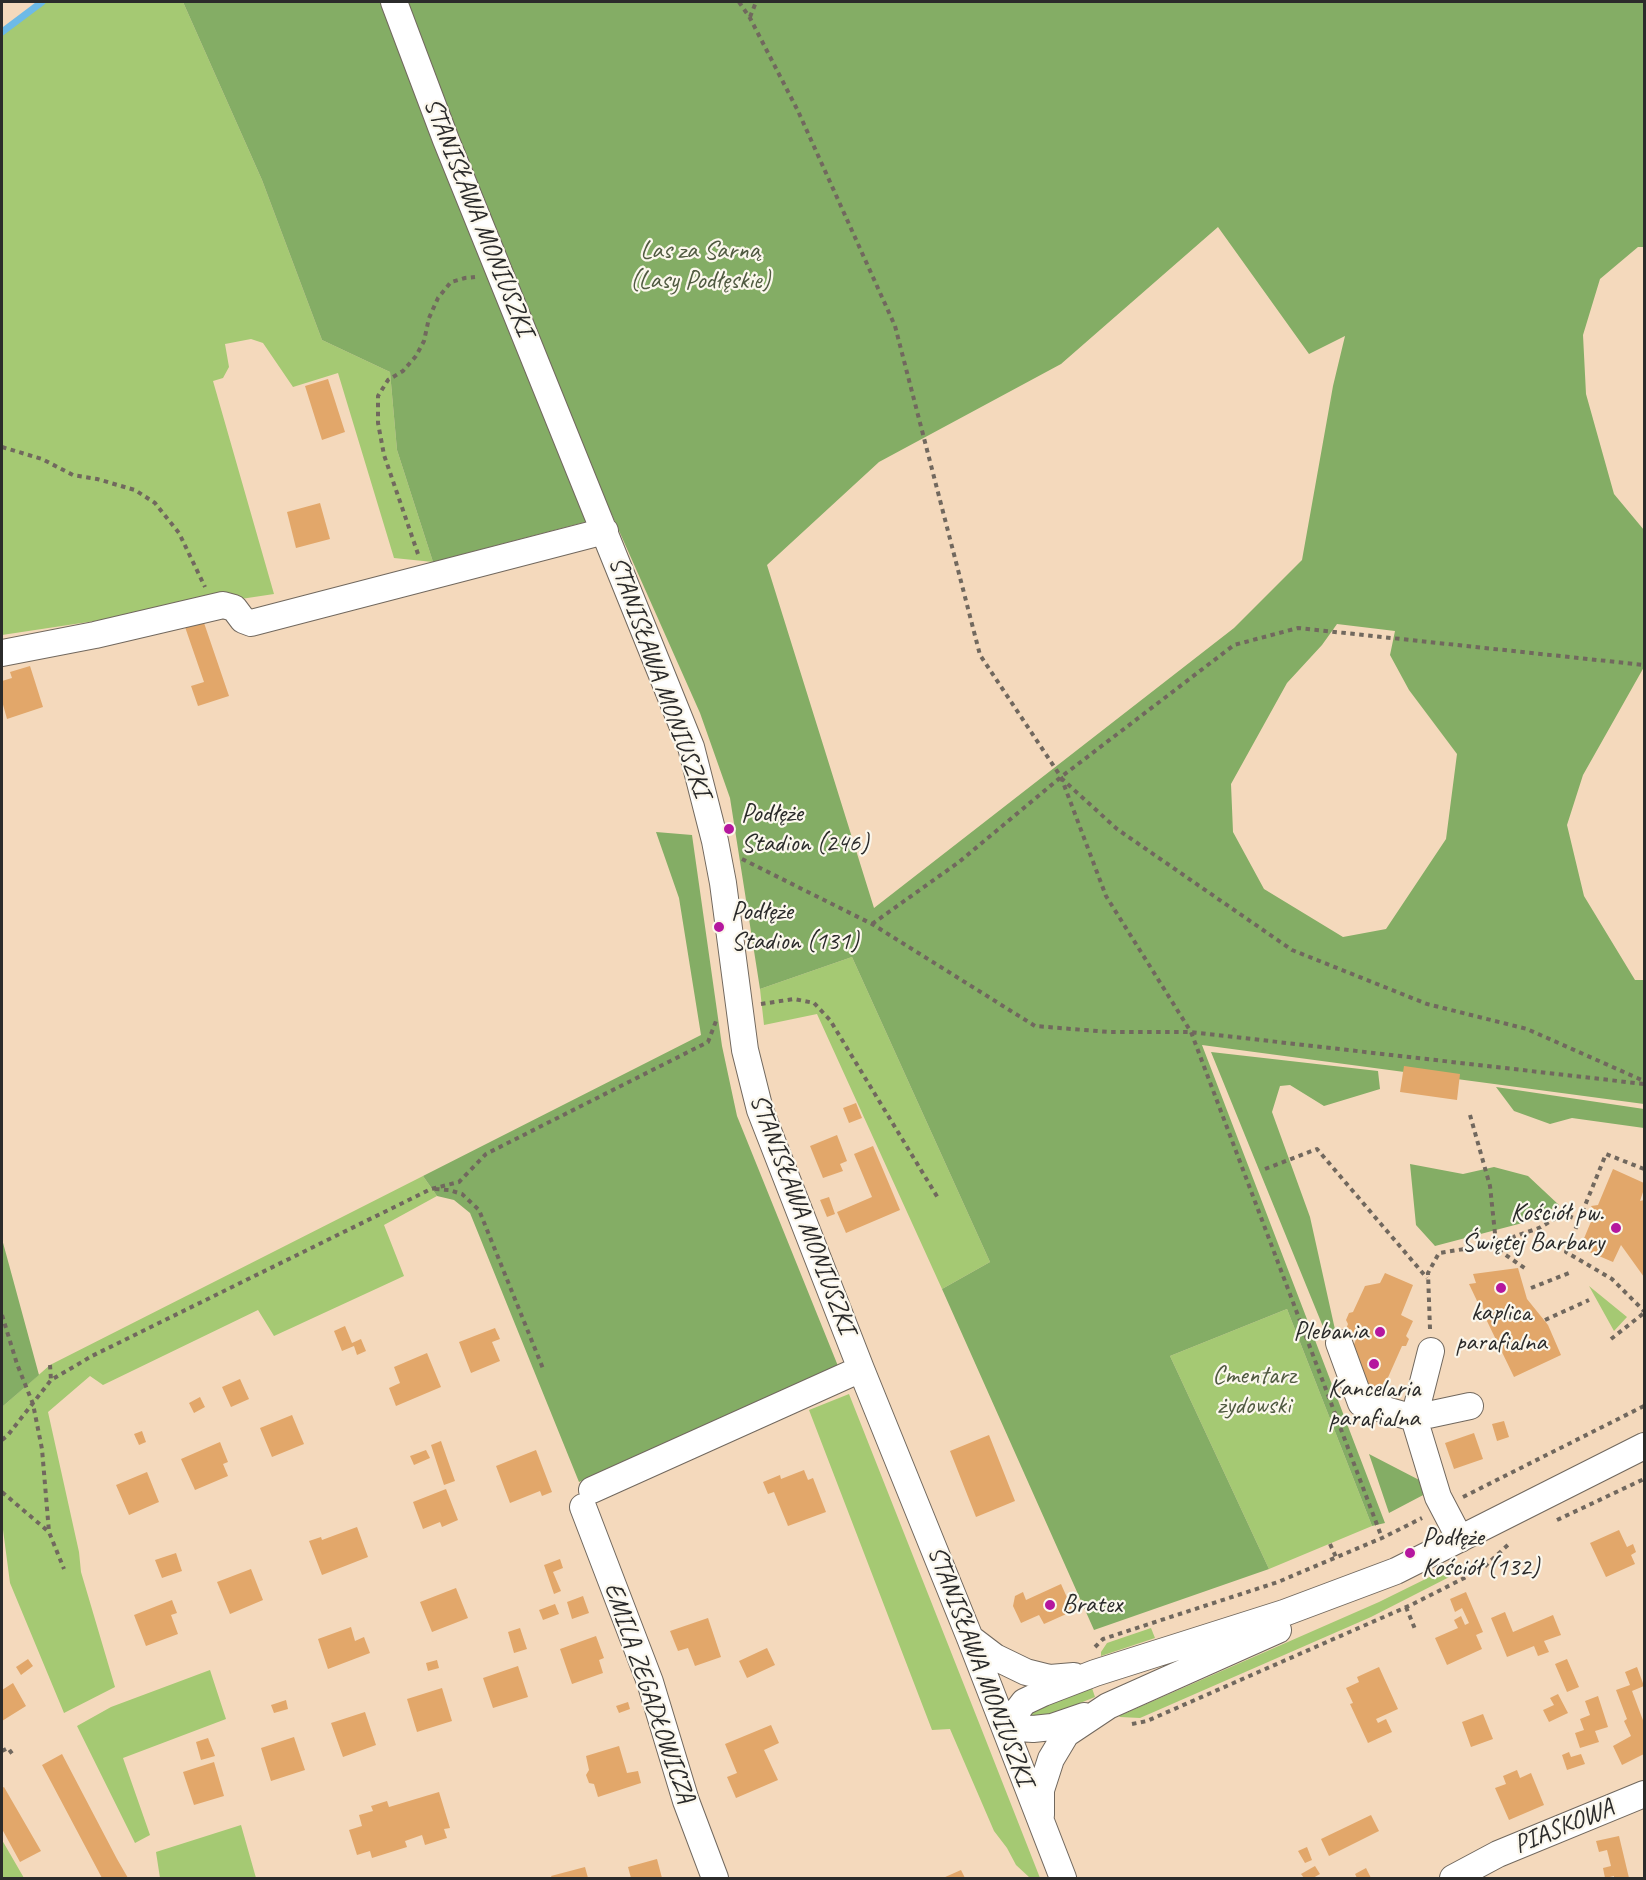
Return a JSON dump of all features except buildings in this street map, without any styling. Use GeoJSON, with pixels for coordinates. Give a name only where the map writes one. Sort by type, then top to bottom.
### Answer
{"type":"FeatureCollection","features":[{"type":"Feature","properties":{"kind":"street","name":"STANISŁAWA MONIUSZKI"},"geometry":{"type":"LineString","coordinates":[[394,2],[446,140],[673,701],[700,778],[723,883],[729,1013],[746,1050],[760,1110],[1063,1878]]}},
{"type":"Feature","properties":{"kind":"street","name":"STANISŁAWA MONIUSZKI"},"geometry":{"type":"LineString","coordinates":[[2,653],[95,635],[223,605],[234,608],[243,620],[251,623],[605,531]]}},
{"type":"Feature","properties":{"kind":"street"},"geometry":{"type":"LineString","coordinates":[[1339,1343],[1361,1403],[1414,1418],[1470,1406]]}},
{"type":"Feature","properties":{"kind":"street"},"geometry":{"type":"LineString","coordinates":[[1431,1351],[1414,1418],[1438,1497],[1460,1539]]}},
{"type":"Feature","properties":{"kind":"street","name":"EMILA ZEGADŁOWICZA"},"geometry":{"type":"LineString","coordinates":[[715,1878],[686,1801],[650,1682],[588,1498],[861,1369]]}},
{"type":"Feature","properties":{"kind":"street"},"geometry":{"type":"LineString","coordinates":[[1041,1824],[1041,1790],[1051,1759],[1066,1734],[1117,1715],[1289,1625],[1644,1446]]}},
{"type":"Feature","properties":{"kind":"street"},"geometry":{"type":"LineString","coordinates":[[970,1638],[995,1657],[1026,1672],[1050,1678],[1091,1663],[1284,1613],[1396,1571]]}},
{"type":"Feature","properties":{"kind":"street"},"geometry":{"type":"LineString","coordinates":[[1005,1728],[1024,1702],[1091,1663]]}},
{"type":"Feature","properties":{"kind":"street"},"geometry":{"type":"LineString","coordinates":[[1005,1728],[1033,1730],[1117,1715]]}},
{"type":"Feature","properties":{"kind":"street","name":"PIASKOWA"},"geometry":{"type":"LineString","coordinates":[[1453,1878],[1498,1854],[1644,1794]]}},
{"type":"Feature","properties":{"kind":"path"},"geometry":{"type":"LineString","coordinates":[[740,2],[798,111],[895,326],[980,655],[1061,777],[1106,896],[1191,1032],[1382,1538]]}},
{"type":"Feature","properties":{"kind":"path"},"geometry":{"type":"LineString","coordinates":[[750,18],[756,2]]}},
{"type":"Feature","properties":{"kind":"path"},"geometry":{"type":"LineString","coordinates":[[426,577],[384,455],[378,423],[378,396],[388,380],[402,371],[416,356],[424,341],[429,318],[438,298],[451,282],[465,278],[501,275]]}},
{"type":"Feature","properties":{"kind":"path"},"geometry":{"type":"LineString","coordinates":[[2,447],[42,459],[73,475],[135,490],[155,503],[179,533],[199,572],[213,607]]}},
{"type":"Feature","properties":{"kind":"path"},"geometry":{"type":"LineString","coordinates":[[872,924],[959,862],[1061,777],[1234,645],[1298,628],[1644,665]]}},
{"type":"Feature","properties":{"kind":"path"},"geometry":{"type":"LineString","coordinates":[[1061,777],[1117,830],[1292,950],[1427,1004],[1527,1029],[1644,1083]]}},
{"type":"Feature","properties":{"kind":"path"},"geometry":{"type":"LineString","coordinates":[[733,854],[872,924],[1035,1026],[1109,1032],[1191,1032],[1644,1083]]}},
{"type":"Feature","properties":{"kind":"path"},"geometry":{"type":"LineString","coordinates":[[2,1440],[51,1380],[92,1356],[430,1189],[459,1182],[486,1154],[708,1042],[729,1013],[794,999],[814,1004],[830,1020],[938,1198]]}},
{"type":"Feature","properties":{"kind":"path"},"geometry":{"type":"LineString","coordinates":[[1470,1115],[1490,1186],[1496,1243]]}},
{"type":"Feature","properties":{"kind":"path"},"geometry":{"type":"LineString","coordinates":[[1265,1169],[1317,1149],[1428,1279]]}},
{"type":"Feature","properties":{"kind":"path"},"geometry":{"type":"LineString","coordinates":[[1611,1339],[1644,1312],[1611,1279],[1566,1252],[1606,1154],[1644,1169]]}},
{"type":"Feature","properties":{"kind":"path"},"geometry":{"type":"LineString","coordinates":[[430,1189],[449,1190],[462,1194],[479,1210],[544,1371]]}},
{"type":"Feature","properties":{"kind":"path"},"geometry":{"type":"LineString","coordinates":[[1431,1351],[1428,1273],[1439,1253],[1490,1245],[1539,1228],[1563,1214],[1579,1220]]}},
{"type":"Feature","properties":{"kind":"path"},"geometry":{"type":"LineString","coordinates":[[1490,1245],[1526,1269]]}},
{"type":"Feature","properties":{"kind":"path"},"geometry":{"type":"LineString","coordinates":[[1531,1288],[1569,1274]]}},
{"type":"Feature","properties":{"kind":"path"},"geometry":{"type":"LineString","coordinates":[[1545,1320],[1589,1300]]}},
{"type":"Feature","properties":{"kind":"path"},"geometry":{"type":"LineString","coordinates":[[2,1315],[17,1364],[33,1404],[42,1449],[49,1532],[64,1569]]}},
{"type":"Feature","properties":{"kind":"path"},"geometry":{"type":"LineString","coordinates":[[50,1365],[51,1380]]}},
{"type":"Feature","properties":{"kind":"path"},"geometry":{"type":"LineString","coordinates":[[1091,1663],[1103,1639],[1278,1582],[1382,1538],[1644,1406]]}},
{"type":"Feature","properties":{"kind":"path"},"geometry":{"type":"LineString","coordinates":[[1552,1522],[1644,1479]]}},
{"type":"Feature","properties":{"kind":"path"},"geometry":{"type":"LineString","coordinates":[[2,1492],[49,1532]]}},
{"type":"Feature","properties":{"kind":"path"},"geometry":{"type":"LineString","coordinates":[[1117,1715],[1147,1721],[1406,1607],[1482,1569],[1510,1542]]}},
{"type":"Feature","properties":{"kind":"path"},"geometry":{"type":"LineString","coordinates":[[1330,1544],[1336,1557]]}},
{"type":"Feature","properties":{"kind":"path"},"geometry":{"type":"LineString","coordinates":[[1406,1607],[1415,1629]]}},
{"type":"Feature","properties":{"kind":"path"},"geometry":{"type":"LineString","coordinates":[[2,1752],[8,1748],[13,1755]]}},
{"type":"Feature","properties":{"kind":"green space"},"geometry":{"type":"Polygon","coordinates":[[[42,2],[183,2],[262,180],[322,340],[390,372],[397,450],[433,562],[394,558],[338,373],[293,387],[263,343],[251,339],[225,344],[229,367],[223,378],[213,381],[274,594],[2,635],[2,32],[42,2]]]}},
{"type":"Feature","properties":{"kind":"green space","name":"Las za Sarną (Lasy Podłęskie)"},"geometry":{"type":"Polygon","coordinates":[[[183,2],[1644,2],[1644,247],[1638,247],[1600,279],[1583,335],[1586,394],[1614,494],[1644,530],[1644,667],[1583,775],[1567,825],[1584,896],[1635,980],[1644,980],[1644,1104],[1202,1045],[1385,1523],[1372,1526],[1287,1309],[1170,1356],[1269,1569],[1094,1630],[942,1289],[990,1262],[852,957],[760,989],[730,798],[700,713],[612,515],[433,562],[397,450],[390,372],[322,340],[262,180],[183,2]],[[1218,227],[1061,364],[879,462],[767,565],[874,908],[1234,628],[1302,560],[1333,386],[1345,336],[1309,354],[1218,227]],[[1337,624],[1322,645],[1287,683],[1231,784],[1233,832],[1264,889],[1343,937],[1386,929],[1446,839],[1457,754],[1409,690],[1390,655],[1395,631],[1337,624]]]}},
{"type":"Feature","properties":{"kind":"green space"},"geometry":{"type":"Polygon","coordinates":[[[656,832],[692,835],[722,1046],[737,1116],[838,1366],[579,1482],[470,1213],[454,1200],[437,1196],[423,1176],[701,1035],[679,898],[656,832]]]}},
{"type":"Feature","properties":{"kind":"green space"},"geometry":{"type":"Polygon","coordinates":[[[852,957],[990,1262],[942,1289],[817,1014],[764,1025],[760,989],[852,957]]]}},
{"type":"Feature","properties":{"kind":"green space"},"geometry":{"type":"Polygon","coordinates":[[[1211,1052],[1378,1071],[1380,1089],[1324,1106],[1290,1085],[1280,1086],[1272,1112],[1310,1217],[1336,1334],[1328,1339],[1211,1052]]]}},
{"type":"Feature","properties":{"kind":"green space"},"geometry":{"type":"Polygon","coordinates":[[[1496,1087],[1644,1109],[1644,1128],[1572,1118],[1550,1124],[1514,1111],[1496,1087]]]}},
{"type":"Feature","properties":{"kind":"green space"},"geometry":{"type":"Polygon","coordinates":[[[1410,1164],[1463,1174],[1494,1167],[1528,1176],[1559,1205],[1530,1221],[1435,1246],[1416,1225],[1410,1164]]]}},
{"type":"Feature","properties":{"kind":"green space"},"geometry":{"type":"Polygon","coordinates":[[[423,1176],[437,1196],[384,1225],[404,1276],[274,1336],[258,1310],[103,1385],[90,1376],[48,1412],[79,1552],[81,1572],[115,1687],[64,1713],[10,1583],[2,1522],[2,1407],[50,1365],[423,1176]]]}},
{"type":"Feature","properties":{"kind":"green space"},"geometry":{"type":"Polygon","coordinates":[[[2,1239],[39,1375],[2,1407],[2,1239]]]}},
{"type":"Feature","properties":{"kind":"green space"},"geometry":{"type":"Polygon","coordinates":[[[1589,1286],[1627,1317],[1614,1331],[1589,1286]]]}},
{"type":"Feature","properties":{"kind":"green space","name":"Cmentarz żydowski"},"geometry":{"type":"Polygon","coordinates":[[[1287,1309],[1372,1526],[1269,1569],[1170,1356],[1287,1309]]]}},
{"type":"Feature","properties":{"kind":"green space"},"geometry":{"type":"Polygon","coordinates":[[[849,1394],[1040,1878],[1030,1878],[1016,1865],[994,1831],[950,1729],[932,1730],[809,1410],[849,1394]]]}},
{"type":"Feature","properties":{"kind":"green space"},"geometry":{"type":"Polygon","coordinates":[[[1369,1454],[1425,1483],[1427,1493],[1389,1513],[1369,1454]]]}},
{"type":"Feature","properties":{"kind":"green space"},"geometry":{"type":"Polygon","coordinates":[[[1460,1562],[1463,1570],[1371,1617],[1140,1718],[1119,1716],[1379,1602],[1460,1562]]]}},
{"type":"Feature","properties":{"kind":"green space"},"geometry":{"type":"Polygon","coordinates":[[[1151,1628],[1155,1638],[1101,1656],[1107,1643],[1151,1628]]]}},
{"type":"Feature","properties":{"kind":"green space"},"geometry":{"type":"Polygon","coordinates":[[[210,1670],[226,1719],[123,1758],[150,1835],[135,1843],[77,1726],[111,1707],[210,1670]]]}},
{"type":"Feature","properties":{"kind":"green space"},"geometry":{"type":"Polygon","coordinates":[[[1092,1688],[1095,1697],[1048,1716],[1031,1720],[1027,1713],[1033,1708],[1092,1688]]]}},
{"type":"Feature","properties":{"kind":"green space"},"geometry":{"type":"Polygon","coordinates":[[[241,1825],[256,1878],[160,1878],[156,1852],[241,1825]]]}},
{"type":"Feature","properties":{"kind":"green space"},"geometry":{"type":"Polygon","coordinates":[[[2,1840],[24,1878],[2,1878],[2,1840]]]}},
{"type":"Feature","properties":{"kind":"waterway"},"geometry":{"type":"LineString","coordinates":[[2,32],[42,2]]}},
{"type":"Feature","properties":{"kind":"place","name":"Podłęże Stadion (246)"},"geometry":{"type":"Point","coordinates":[729,829]}},
{"type":"Feature","properties":{"kind":"place","name":"Podłęże Stadion (131)"},"geometry":{"type":"Point","coordinates":[719,927]}},
{"type":"Feature","properties":{"kind":"place","name":"Kościół pw. Świętej Barbary"},"geometry":{"type":"Point","coordinates":[1616,1228]}},
{"type":"Feature","properties":{"kind":"place","name":"kaplica parafialna"},"geometry":{"type":"Point","coordinates":[1501,1288]}},
{"type":"Feature","properties":{"kind":"place","name":"Plebania"},"geometry":{"type":"Point","coordinates":[1380,1332]}},
{"type":"Feature","properties":{"kind":"place","name":"Kancelaria parafialna"},"geometry":{"type":"Point","coordinates":[1374,1364]}},
{"type":"Feature","properties":{"kind":"place","name":"Podłęże Kościół (132)"},"geometry":{"type":"Point","coordinates":[1410,1553]}},
{"type":"Feature","properties":{"kind":"place","name":"Bratex"},"geometry":{"type":"Point","coordinates":[1050,1605]}}]}
